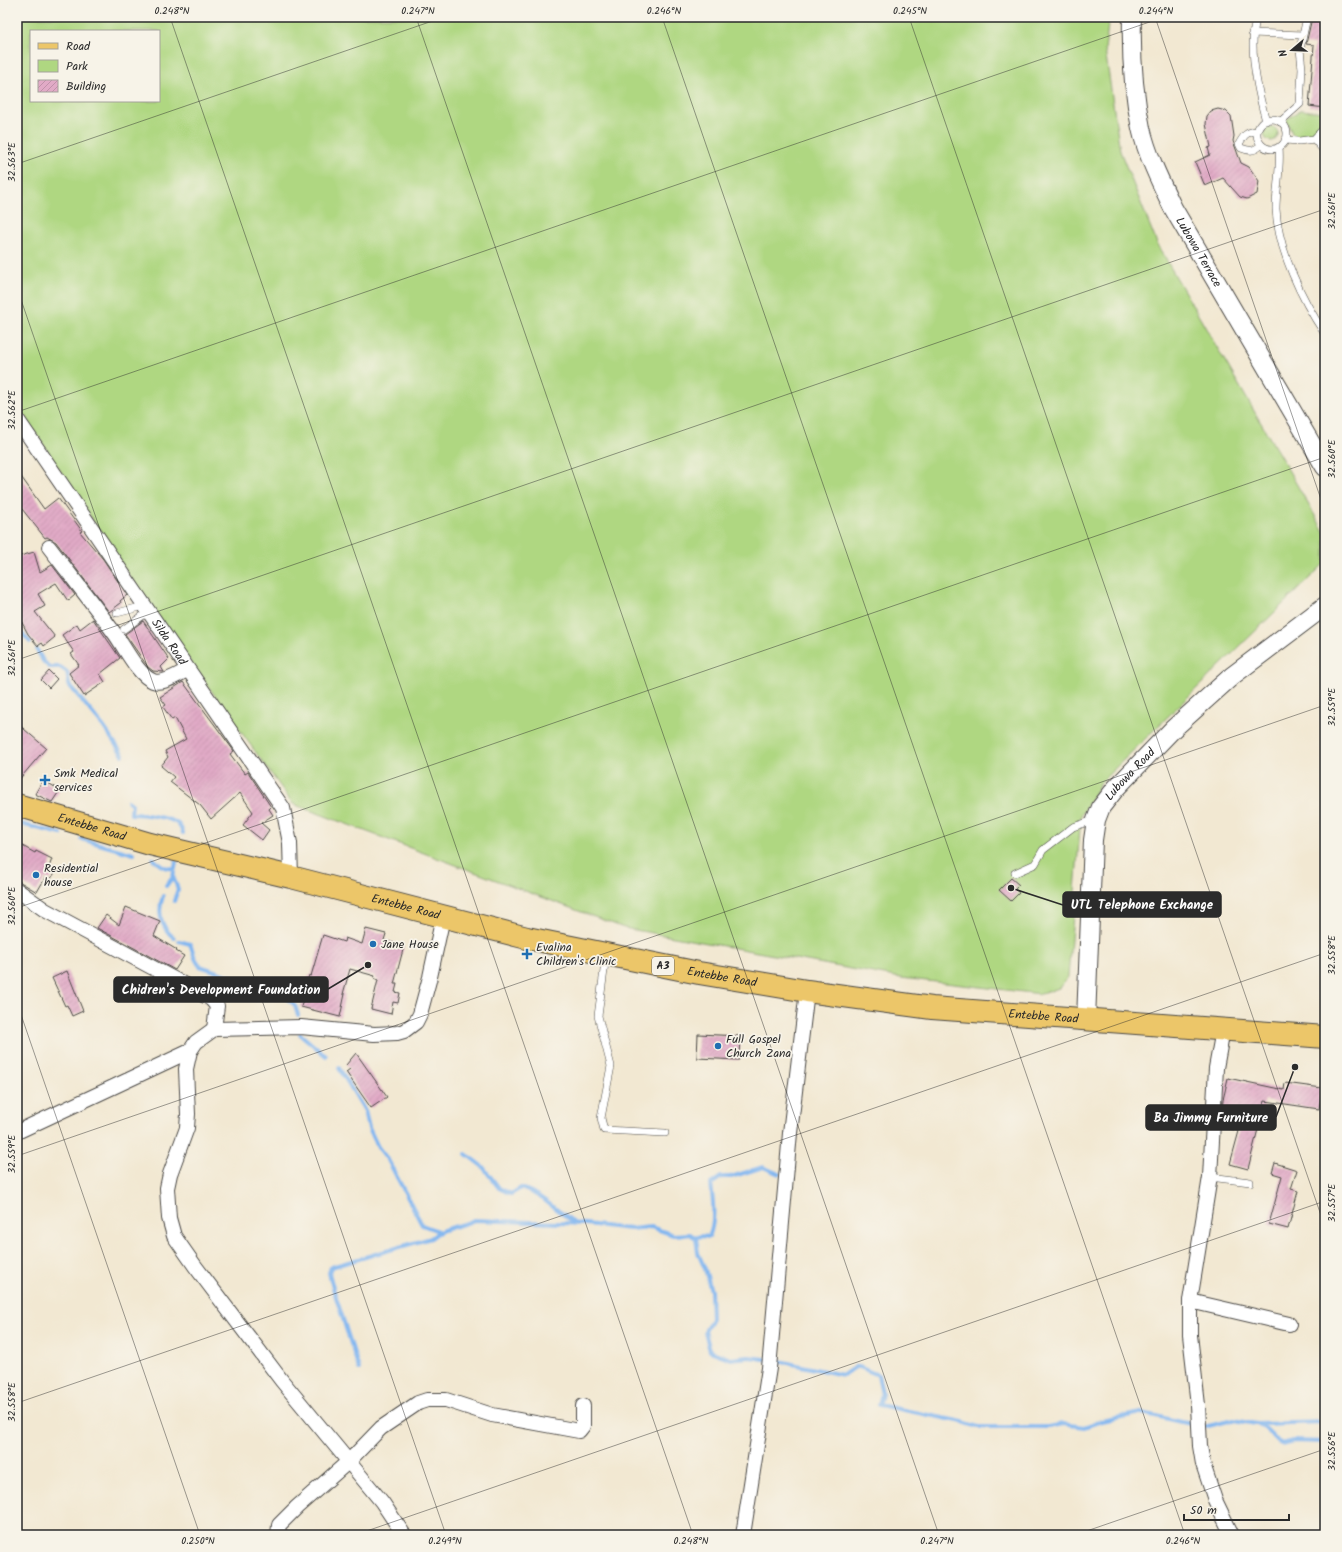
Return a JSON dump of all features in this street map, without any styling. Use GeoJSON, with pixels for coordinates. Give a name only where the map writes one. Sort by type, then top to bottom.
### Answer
{"type":"FeatureCollection","features":[{"type":"Feature","properties":{"kind":"main road","name":"Entebbe Road"},"geometry":{"type":"LineString","coordinates":[[17,806],[150,844],[291,877],[527,938],[699,973],[807,991],[932,1008],[1325,1037]]}},
{"type":"Feature","properties":{"kind":"street","name":"Lubowa Terrace"},"geometry":{"type":"LineString","coordinates":[[1132,17],[1131,62],[1142,129],[1161,182],[1173,208],[1325,467]]}},
{"type":"Feature","properties":{"kind":"street","name":"Silda Road"},"geometry":{"type":"LineString","coordinates":[[17,419],[283,808],[290,843],[291,877]]}},
{"type":"Feature","properties":{"kind":"street"},"geometry":{"type":"LineString","coordinates":[[49,547],[115,634],[137,666],[149,679],[155,682],[165,680],[188,670]]}},
{"type":"Feature","properties":{"kind":"street","name":"Lubowa Road"},"geometry":{"type":"LineString","coordinates":[[1086,1020],[1093,840],[1096,820],[1101,807],[1116,788],[1173,729],[1232,676],[1325,606]]}},
{"type":"Feature","properties":{"kind":"street"},"geometry":{"type":"LineString","coordinates":[[17,890],[46,910],[211,999],[217,1006],[214,1029]]}},
{"type":"Feature","properties":{"kind":"street"},"geometry":{"type":"LineString","coordinates":[[404,1535],[382,1502],[282,1381],[174,1236],[169,1218],[167,1188],[170,1174],[188,1122],[185,1082],[186,1068],[190,1051],[196,1042],[214,1029],[301,1027],[374,1034],[404,1031],[416,1022],[420,1014],[443,917]]}},
{"type":"Feature","properties":{"kind":"street"},"geometry":{"type":"LineString","coordinates":[[742,1535],[769,1363],[790,1133],[807,991]]}},
{"type":"Feature","properties":{"kind":"street"},"geometry":{"type":"LineString","coordinates":[[1223,1030],[1216,1068],[1210,1177],[1190,1300],[1190,1334],[1203,1464],[1208,1481],[1232,1535]]}},
{"type":"Feature","properties":{"kind":"street"},"geometry":{"type":"LineString","coordinates":[[17,1132],[190,1051]]}},
{"type":"Feature","properties":{"kind":"street"},"geometry":{"type":"LineString","coordinates":[[1190,1300],[1289,1324]]}},
{"type":"Feature","properties":{"kind":"street"},"geometry":{"type":"LineString","coordinates":[[278,1535],[279,1525],[284,1519],[349,1461],[381,1428],[410,1407],[427,1400],[446,1400],[492,1415],[579,1431],[583,1426],[583,1406]]}},
{"type":"Feature","properties":{"kind":"lane"},"geometry":{"type":"LineString","coordinates":[[1257,17],[1252,33],[1258,92],[1266,121]]}},
{"type":"Feature","properties":{"kind":"lane"},"geometry":{"type":"LineString","coordinates":[[1280,122],[1300,104],[1302,69],[1300,50],[1307,17]]}},
{"type":"Feature","properties":{"kind":"lane"},"geometry":{"type":"LineString","coordinates":[[1252,33],[1303,35]]}},
{"type":"Feature","properties":{"kind":"lane"},"geometry":{"type":"LineString","coordinates":[[1271,119],[1280,122],[1286,130],[1286,140],[1279,147],[1270,149],[1261,145],[1257,131],[1259,127],[1271,119]]}},
{"type":"Feature","properties":{"kind":"lane"},"geometry":{"type":"LineString","coordinates":[[1286,140],[1299,141],[1314,139],[1325,127]]}},
{"type":"Feature","properties":{"kind":"lane"},"geometry":{"type":"LineString","coordinates":[[1257,131],[1248,132],[1245,134],[1240,144],[1241,148],[1250,151],[1257,150],[1261,145]]}},
{"type":"Feature","properties":{"kind":"lane"},"geometry":{"type":"LineString","coordinates":[[1314,139],[1325,152]]}},
{"type":"Feature","properties":{"kind":"lane"},"geometry":{"type":"LineString","coordinates":[[1279,147],[1280,160],[1276,209],[1281,240],[1298,286],[1325,334]]}},
{"type":"Feature","properties":{"kind":"lane"},"geometry":{"type":"LineString","coordinates":[[117,613],[146,609]]}},
{"type":"Feature","properties":{"kind":"lane"},"geometry":{"type":"LineString","coordinates":[[124,629],[146,609]]}},
{"type":"Feature","properties":{"kind":"lane"},"geometry":{"type":"LineString","coordinates":[[1015,873],[1035,864],[1043,850],[1073,827],[1096,820]]}},
{"type":"Feature","properties":{"kind":"lane"},"geometry":{"type":"LineString","coordinates":[[606,955],[598,1016],[611,1066],[601,1118],[604,1130],[665,1133]]}},
{"type":"Feature","properties":{"kind":"lane"},"geometry":{"type":"LineString","coordinates":[[1210,1177],[1250,1182]]}},
{"type":"Feature","properties":{"kind":"green space"},"geometry":{"type":"Polygon","coordinates":[[[17,17],[1109,17],[1105,49],[1120,151],[1158,246],[1325,533],[1325,563],[1100,783],[1081,816],[1068,977],[1059,988],[1041,994],[901,978],[624,928],[293,804],[138,589],[17,405],[17,17]]]}},
{"type":"Feature","properties":{"kind":"green space"},"geometry":{"type":"Polygon","coordinates":[[[1300,110],[1325,112],[1325,123],[1314,132],[1306,136],[1297,137],[1293,135],[1286,120],[1300,110]]]}},
{"type":"Feature","properties":{"kind":"green space"},"geometry":{"type":"Polygon","coordinates":[[[1268,127],[1274,127],[1278,131],[1278,137],[1274,141],[1268,141],[1264,137],[1264,131],[1268,127]]]}},
{"type":"Feature","properties":{"kind":"building"},"geometry":{"type":"Polygon","coordinates":[[[1317,17],[1325,17],[1325,108],[1309,106],[1314,45],[1306,44],[1312,18],[1316,19],[1317,17]]]}},
{"type":"Feature","properties":{"kind":"building"},"geometry":{"type":"Polygon","coordinates":[[[1218,109],[1226,111],[1231,116],[1234,136],[1233,141],[1241,163],[1249,167],[1259,181],[1257,194],[1247,199],[1240,197],[1223,178],[1205,186],[1195,162],[1210,155],[1208,148],[1211,147],[1206,124],[1207,116],[1211,111],[1218,109]]]}},
{"type":"Feature","properties":{"kind":"building"},"geometry":{"type":"Polygon","coordinates":[[[17,471],[44,509],[58,498],[82,531],[80,532],[103,559],[127,595],[120,601],[121,603],[109,612],[56,542],[47,537],[45,538],[22,509],[17,512],[17,471]]]}},
{"type":"Feature","properties":{"kind":"building"},"geometry":{"type":"Polygon","coordinates":[[[34,552],[40,572],[52,565],[75,595],[68,601],[56,583],[38,594],[45,606],[35,612],[55,637],[44,646],[42,643],[38,646],[28,634],[17,613],[17,557],[34,552]]]}},
{"type":"Feature","properties":{"kind":"building"},"geometry":{"type":"Polygon","coordinates":[[[93,619],[120,658],[100,674],[105,682],[84,696],[69,673],[79,665],[71,654],[74,652],[62,635],[77,624],[80,629],[93,619]]]}},
{"type":"Feature","properties":{"kind":"building"},"geometry":{"type":"Polygon","coordinates":[[[143,621],[169,659],[161,667],[164,672],[153,671],[148,667],[125,634],[143,621]]]}},
{"type":"Feature","properties":{"kind":"building"},"geometry":{"type":"Polygon","coordinates":[[[49,671],[57,679],[49,688],[41,680],[49,671]]]}},
{"type":"Feature","properties":{"kind":"building"},"geometry":{"type":"Polygon","coordinates":[[[183,682],[234,751],[230,754],[245,774],[248,772],[271,807],[269,809],[273,815],[261,823],[269,830],[262,840],[243,825],[253,812],[240,793],[211,819],[200,805],[170,782],[174,777],[161,766],[168,757],[165,751],[186,739],[175,718],[172,720],[163,707],[166,705],[160,697],[183,682]]]}},
{"type":"Feature","properties":{"kind":"building"},"geometry":{"type":"Polygon","coordinates":[[[17,723],[46,748],[17,782],[17,723]]]}},
{"type":"Feature","properties":{"kind":"building"},"geometry":{"type":"Polygon","coordinates":[[[43,780],[60,790],[52,802],[35,794],[43,780]]]}},
{"type":"Feature","properties":{"kind":"building","name":"Residential house"},"geometry":{"type":"Polygon","coordinates":[[[17,843],[35,853],[36,851],[52,859],[49,867],[56,871],[50,880],[45,878],[37,892],[17,880],[17,843]]]}},
{"type":"Feature","properties":{"kind":"building"},"geometry":{"type":"Polygon","coordinates":[[[1011,878],[1019,885],[1015,889],[1019,893],[1011,901],[999,890],[1011,878]]]}},
{"type":"Feature","properties":{"kind":"building"},"geometry":{"type":"Polygon","coordinates":[[[126,907],[160,921],[154,936],[184,956],[175,970],[97,928],[106,915],[119,925],[126,907]]]}},
{"type":"Feature","properties":{"kind":"building"},"geometry":{"type":"Polygon","coordinates":[[[366,929],[386,934],[384,940],[404,946],[394,984],[397,984],[395,992],[400,993],[398,1003],[393,1002],[391,1014],[371,1009],[378,980],[374,978],[375,976],[350,969],[343,994],[345,994],[340,1017],[301,1007],[309,975],[311,976],[323,935],[344,942],[345,938],[362,944],[366,929]]]}},
{"type":"Feature","properties":{"kind":"building"},"geometry":{"type":"Polygon","coordinates":[[[67,971],[83,1011],[72,1016],[67,1005],[65,1006],[52,978],[67,971]]]}},
{"type":"Feature","properties":{"kind":"building"},"geometry":{"type":"Polygon","coordinates":[[[698,1034],[740,1036],[739,1060],[697,1058],[698,1034]]]}},
{"type":"Feature","properties":{"kind":"building"},"geometry":{"type":"Polygon","coordinates":[[[356,1053],[387,1097],[371,1108],[346,1072],[350,1069],[346,1065],[356,1053]]]}},
{"type":"Feature","properties":{"kind":"building"},"geometry":{"type":"Polygon","coordinates":[[[1228,1078],[1284,1090],[1285,1083],[1322,1088],[1319,1109],[1265,1101],[1248,1169],[1230,1164],[1239,1131],[1221,1127],[1223,1100],[1228,1078]]]}},
{"type":"Feature","properties":{"kind":"building"},"geometry":{"type":"Polygon","coordinates":[[[1275,1163],[1297,1170],[1291,1189],[1298,1191],[1288,1229],[1269,1224],[1282,1176],[1272,1173],[1275,1163]]]}},
{"type":"Feature","properties":{"kind":"waterway"},"geometry":{"type":"LineString","coordinates":[[17,628],[30,642]]}},
{"type":"Feature","properties":{"kind":"waterway"},"geometry":{"type":"LineString","coordinates":[[37,650],[43,661],[49,667],[60,667],[67,672],[69,685],[103,726],[123,755]]}},
{"type":"Feature","properties":{"kind":"waterway"},"geometry":{"type":"LineString","coordinates":[[128,801],[132,804],[131,814],[148,815],[169,819],[178,824],[183,833]]}},
{"type":"Feature","properties":{"kind":"waterway"},"geometry":{"type":"LineString","coordinates":[[17,823],[61,834]]}},
{"type":"Feature","properties":{"kind":"waterway"},"geometry":{"type":"LineString","coordinates":[[81,839],[134,854]]}},
{"type":"Feature","properties":{"kind":"waterway"},"geometry":{"type":"LineString","coordinates":[[153,859],[164,867],[175,869]]}},
{"type":"Feature","properties":{"kind":"waterway"},"geometry":{"type":"LineString","coordinates":[[174,901],[178,889],[173,877],[176,862]]}},
{"type":"Feature","properties":{"kind":"waterway"},"geometry":{"type":"LineString","coordinates":[[166,886],[173,877]]}},
{"type":"Feature","properties":{"kind":"waterway"},"geometry":{"type":"LineString","coordinates":[[163,896],[160,908],[161,919],[166,929],[174,938]]}},
{"type":"Feature","properties":{"kind":"waterway"},"geometry":{"type":"LineString","coordinates":[[179,941],[190,944],[195,958],[200,966],[280,993],[295,1005],[298,1015]]}},
{"type":"Feature","properties":{"kind":"waterway"},"geometry":{"type":"LineString","coordinates":[[300,1034],[326,1056]]}},
{"type":"Feature","properties":{"kind":"waterway"},"geometry":{"type":"LineString","coordinates":[[339,1068],[365,1111],[369,1128],[378,1147],[388,1160],[422,1225],[438,1231]]}},
{"type":"Feature","properties":{"kind":"waterway"},"geometry":{"type":"LineString","coordinates":[[466,1154],[483,1167],[499,1188],[511,1194],[521,1188],[530,1192],[566,1216],[574,1224]]}},
{"type":"Feature","properties":{"kind":"waterway"},"geometry":{"type":"LineString","coordinates":[[696,1238],[700,1236],[709,1237],[713,1224],[713,1197],[711,1184],[721,1177],[731,1177],[763,1167],[779,1174]]}},
{"type":"Feature","properties":{"kind":"waterway"},"geometry":{"type":"LineString","coordinates":[[359,1369],[333,1288],[329,1273],[331,1267],[431,1238],[435,1234],[446,1229],[474,1220],[586,1224],[630,1229],[651,1227],[673,1235],[690,1234],[696,1238],[698,1253],[705,1269],[711,1291],[712,1319],[705,1331],[710,1351],[731,1359],[749,1357],[779,1361],[843,1375],[857,1366],[878,1375],[882,1393],[879,1405],[963,1422],[978,1427],[1049,1427],[1063,1424],[1084,1427],[1101,1421],[1142,1413],[1204,1427],[1233,1420],[1257,1424],[1325,1422]]}},
{"type":"Feature","properties":{"kind":"waterway"},"geometry":{"type":"LineString","coordinates":[[1257,1424],[1266,1429],[1281,1444],[1293,1441],[1325,1442]]}},
{"type":"Feature","properties":{"kind":"place","name":"Smk Medical services"},"geometry":{"type":"Point","coordinates":[45,780]}},
{"type":"Feature","properties":{"kind":"place","name":"Residential house"},"geometry":{"type":"Point","coordinates":[36,875]}},
{"type":"Feature","properties":{"kind":"place","name":"UTL Telephone Exchange"},"geometry":{"type":"Point","coordinates":[1011,888]}},
{"type":"Feature","properties":{"kind":"place","name":"Jane House"},"geometry":{"type":"Point","coordinates":[373,944]}},
{"type":"Feature","properties":{"kind":"place","name":"Evalina Children's Clinic"},"geometry":{"type":"Point","coordinates":[527,954]}},
{"type":"Feature","properties":{"kind":"place","name":"Chidren's Development Foundation"},"geometry":{"type":"Point","coordinates":[368,965]}},
{"type":"Feature","properties":{"kind":"place","name":"Full Gospel Church Zana"},"geometry":{"type":"Point","coordinates":[718,1046]}},
{"type":"Feature","properties":{"kind":"place","name":"Ba Jimmy Furniture"},"geometry":{"type":"Point","coordinates":[1295,1067]}}]}
